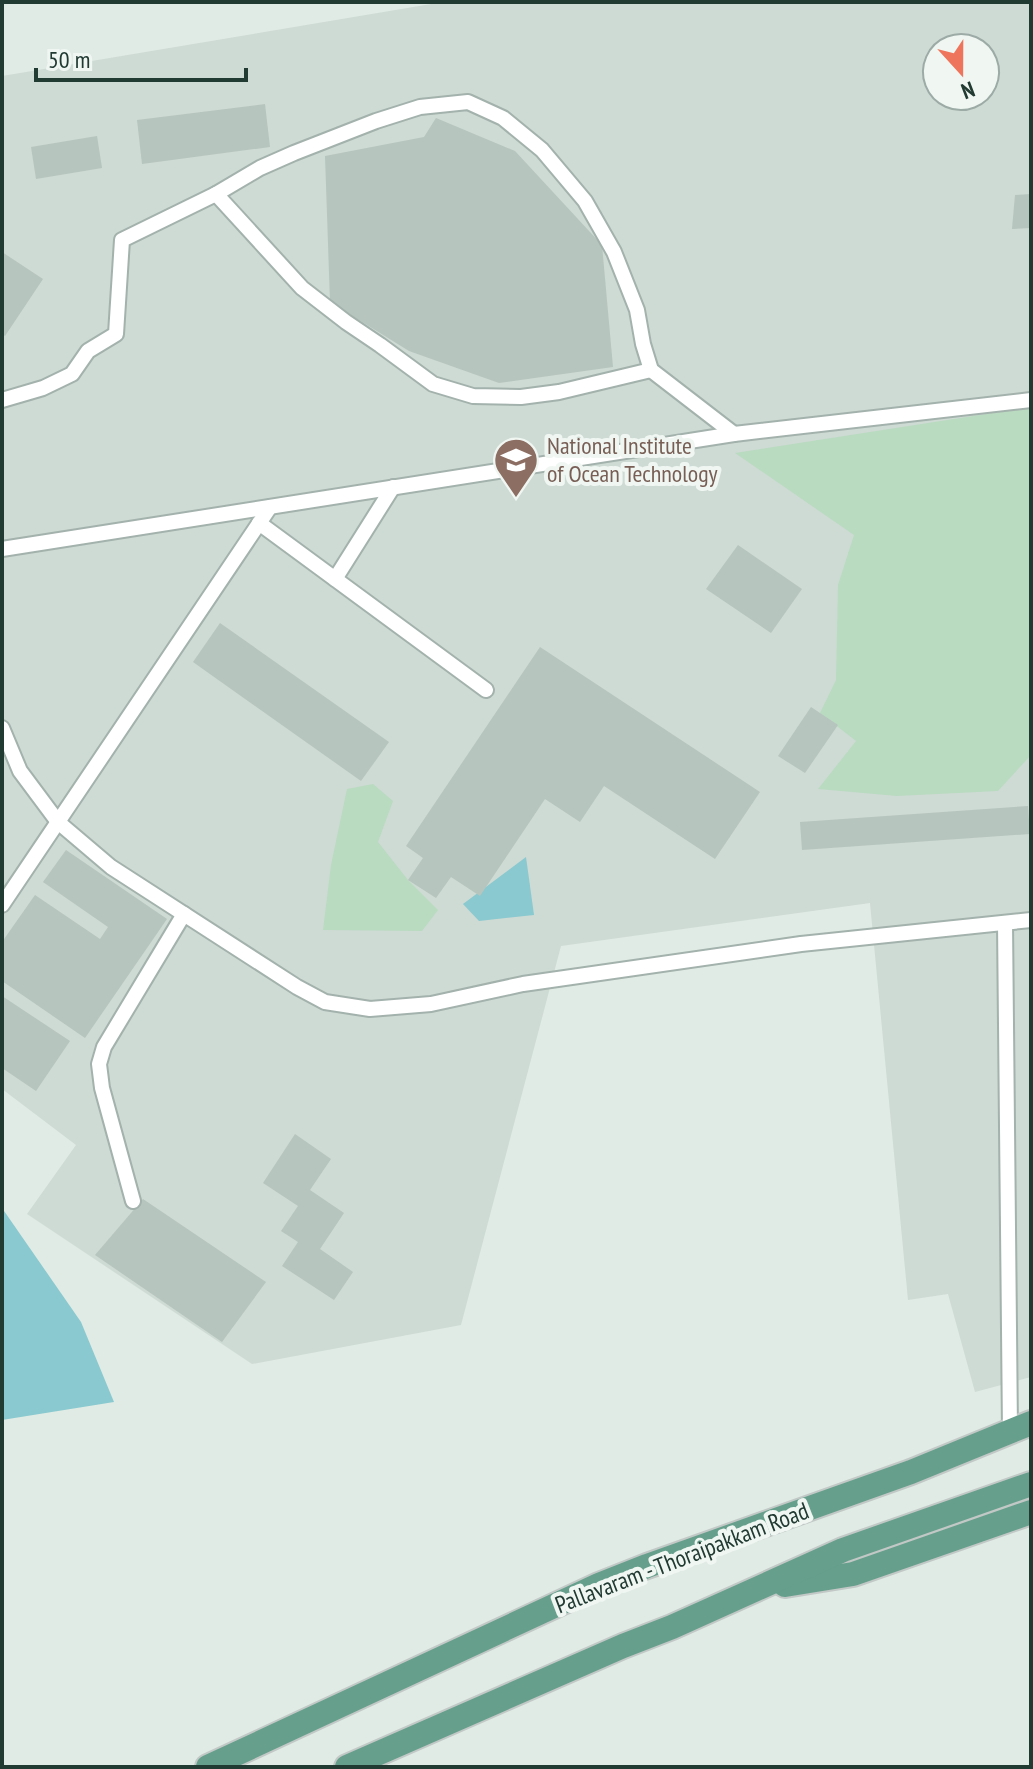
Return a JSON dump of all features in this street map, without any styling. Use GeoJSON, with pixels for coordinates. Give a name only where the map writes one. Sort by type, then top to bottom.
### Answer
{"type":"FeatureCollection","features":[{"type":"Feature","properties":{"kind":"main road","name":"Pallavaram - Thoraipakkam Road"},"geometry":{"type":"LineString","coordinates":[[208,1767],[599,1585],[911,1472],[1021,1427]]}},
{"type":"Feature","properties":{"kind":"main road"},"geometry":{"type":"LineString","coordinates":[[347,1767],[843,1550],[1031,1484]]}},
{"type":"Feature","properties":{"kind":"main road"},"geometry":{"type":"LineString","coordinates":[[754,1590],[853,1574],[1031,1512]]}},
{"type":"Feature","properties":{"kind":"lane"},"geometry":{"type":"LineString","coordinates":[[2,400],[43,388],[72,374],[88,351],[116,334],[122,240],[216,194],[260,168],[376,121],[420,107],[468,102],[503,118],[542,150],[585,201],[614,252],[637,310],[651,370],[734,434]]}},
{"type":"Feature","properties":{"kind":"lane"},"geometry":{"type":"LineString","coordinates":[[216,194],[302,288],[433,384],[473,396],[521,397],[559,392],[651,370]]}},
{"type":"Feature","properties":{"kind":"lane"},"geometry":{"type":"LineString","coordinates":[[2,549],[734,434],[1031,400]]}},
{"type":"Feature","properties":{"kind":"lane"},"geometry":{"type":"LineString","coordinates":[[335,579],[393,487]]}},
{"type":"Feature","properties":{"kind":"lane"},"geometry":{"type":"LineString","coordinates":[[2,905],[270,507]]}},
{"type":"Feature","properties":{"kind":"lane"},"geometry":{"type":"LineString","coordinates":[[259,523],[486,690]]}},
{"type":"Feature","properties":{"kind":"lane"},"geometry":{"type":"LineString","coordinates":[[2,728],[20,771],[58,822],[111,867],[325,1002],[370,1009],[431,1004],[523,984],[801,944],[1031,920]]}},
{"type":"Feature","properties":{"kind":"lane"},"geometry":{"type":"LineString","coordinates":[[133,1201],[102,1088],[99,1064],[104,1047],[184,914]]}},
{"type":"Feature","properties":{"kind":"lane"},"geometry":{"type":"LineString","coordinates":[[1005,923],[1021,1427]]}},
{"type":"Feature","properties":{"kind":"shaded area","name":"National Institute of Ocean Technology"},"geometry":{"type":"Polygon","coordinates":[[[443,2],[1031,2],[1031,1377],[975,1392],[948,1294],[908,1300],[870,903],[561,946],[461,1325],[252,1364],[27,1214],[76,1145],[2,1089],[2,76],[443,2]]]}},
{"type":"Feature","properties":{"kind":"green space"},"geometry":{"type":"Polygon","coordinates":[[[1031,407],[1031,755],[998,791],[897,796],[818,789],[856,741],[820,713],[836,680],[838,585],[854,535],[735,453],[1031,407]]]}},
{"type":"Feature","properties":{"kind":"green space"},"geometry":{"type":"Polygon","coordinates":[[[373,784],[393,801],[378,842],[408,880],[438,910],[422,931],[323,930],[331,865],[347,789],[373,784]]]}},
{"type":"Feature","properties":{"kind":"water"},"geometry":{"type":"Polygon","coordinates":[[[526,857],[534,915],[479,921],[463,904],[526,857]]]}},
{"type":"Feature","properties":{"kind":"water"},"geometry":{"type":"Polygon","coordinates":[[[2,1208],[81,1322],[114,1402],[2,1420],[2,1208]]]}},
{"type":"Feature","properties":{"kind":"building"},"geometry":{"type":"Polygon","coordinates":[[[265,104],[270,147],[142,164],[137,120],[265,104]]]}},
{"type":"Feature","properties":{"kind":"building"},"geometry":{"type":"Polygon","coordinates":[[[436,118],[515,151],[602,245],[613,367],[499,383],[409,351],[330,302],[325,156],[424,137],[436,118]]]}},
{"type":"Feature","properties":{"kind":"building"},"geometry":{"type":"Polygon","coordinates":[[[97,136],[102,168],[36,179],[31,147],[97,136]]]}},
{"type":"Feature","properties":{"kind":"building"},"geometry":{"type":"Polygon","coordinates":[[[1031,194],[1031,228],[1012,229],[1015,195],[1031,194]]]}},
{"type":"Feature","properties":{"kind":"building"},"geometry":{"type":"Polygon","coordinates":[[[2,252],[43,279],[5,336],[2,334],[2,252]]]}},
{"type":"Feature","properties":{"kind":"building"},"geometry":{"type":"Polygon","coordinates":[[[738,545],[802,589],[771,633],[706,589],[738,545]]]}},
{"type":"Feature","properties":{"kind":"building"},"geometry":{"type":"Polygon","coordinates":[[[220,623],[389,742],[361,781],[193,662],[220,623]]]}},
{"type":"Feature","properties":{"kind":"building"},"geometry":{"type":"Polygon","coordinates":[[[540,647],[760,792],[715,859],[604,786],[580,822],[545,799],[480,896],[451,877],[436,898],[408,880],[423,858],[406,846],[540,647]]]}},
{"type":"Feature","properties":{"kind":"building"},"geometry":{"type":"Polygon","coordinates":[[[811,707],[838,725],[805,773],[778,756],[811,707]]]}},
{"type":"Feature","properties":{"kind":"building"},"geometry":{"type":"Polygon","coordinates":[[[1028,806],[1030,834],[802,850],[800,822],[1028,806]]]}},
{"type":"Feature","properties":{"kind":"building"},"geometry":{"type":"Polygon","coordinates":[[[66,850],[167,919],[85,1038],[2,981],[2,942],[35,895],[100,939],[108,927],[43,882],[66,850]]]}},
{"type":"Feature","properties":{"kind":"building"},"geometry":{"type":"Polygon","coordinates":[[[2,996],[70,1041],[36,1091],[2,1068],[2,996]]]}},
{"type":"Feature","properties":{"kind":"building"},"geometry":{"type":"Polygon","coordinates":[[[295,1134],[331,1159],[310,1190],[344,1213],[320,1249],[353,1272],[334,1300],[282,1266],[298,1242],[281,1231],[298,1206],[263,1183],[295,1134]]]}},
{"type":"Feature","properties":{"kind":"building"},"geometry":{"type":"Polygon","coordinates":[[[143,1199],[266,1282],[222,1342],[95,1255],[143,1199]]]}},
{"type":"Feature","properties":{"kind":"place","name":"National Institute of Ocean Technology"},"geometry":{"type":"Point","coordinates":[516,499]}}]}
